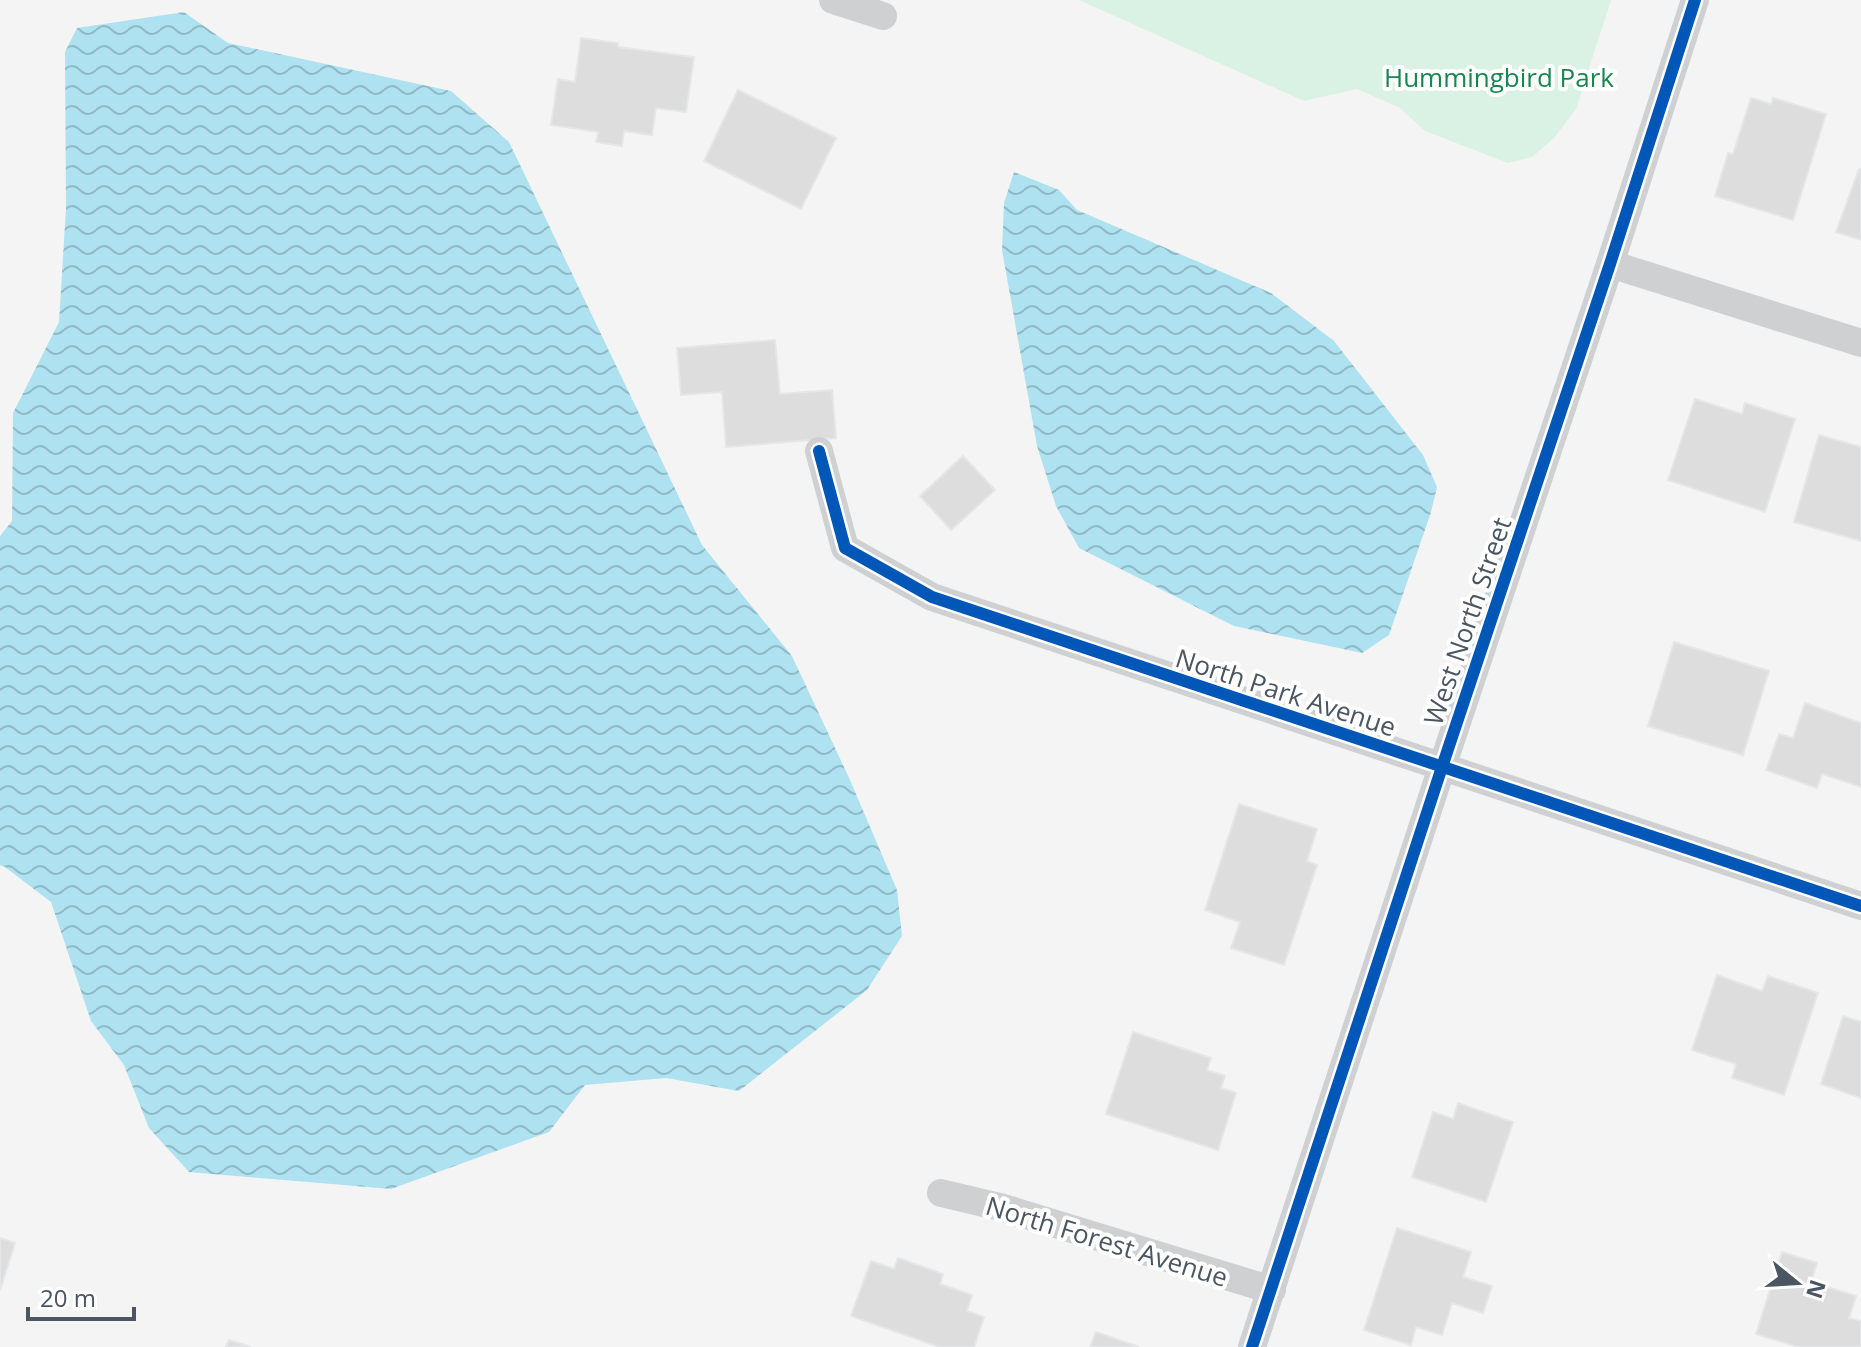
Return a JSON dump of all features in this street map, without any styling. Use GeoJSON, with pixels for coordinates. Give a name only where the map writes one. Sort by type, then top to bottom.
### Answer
{"type":"FeatureCollection","features":[{"type":"Feature","properties":{"kind":"street"},"geometry":{"type":"LineString","coordinates":[[833,0],[883,16]]}},
{"type":"Feature","properties":{"kind":"street","name":"West North Street"},"geometry":{"type":"LineString","coordinates":[[1252,1347],[1695,0]]}},
{"type":"Feature","properties":{"kind":"street"},"geometry":{"type":"LineString","coordinates":[[1610,264],[1861,343]]}},
{"type":"Feature","properties":{"kind":"street","name":"North Park Avenue"},"geometry":{"type":"LineString","coordinates":[[819,451],[845,548],[932,597],[1861,906]]}},
{"type":"Feature","properties":{"kind":"street","name":"North Forest Avenue"},"geometry":{"type":"LineString","coordinates":[[941,1193],[1000,1207],[1272,1290]]}},
{"type":"Feature","properties":{"kind":"green space","name":"Hummingbird Park"},"geometry":{"type":"Polygon","coordinates":[[[1079,0],[1611,0],[1576,109],[1554,138],[1532,157],[1508,163],[1425,131],[1400,108],[1357,89],[1304,101],[1079,0]]]}},
{"type":"Feature","properties":{"kind":"water"},"geometry":{"type":"Polygon","coordinates":[[[184,12],[228,43],[451,91],[509,142],[702,545],[792,656],[897,890],[902,936],[867,990],[739,1091],[666,1078],[585,1085],[549,1132],[391,1189],[189,1172],[149,1128],[124,1065],[91,1021],[51,902],[0,865],[0,536],[12,521],[13,413],[59,322],[66,208],[65,52],[77,28],[184,12]]]}},
{"type":"Feature","properties":{"kind":"water"},"geometry":{"type":"Polygon","coordinates":[[[1014,172],[1059,190],[1077,210],[1271,293],[1334,341],[1423,455],[1437,487],[1389,635],[1362,653],[1234,626],[1079,548],[1056,506],[1037,446],[1002,250],[1004,203],[1014,172]]]}},
{"type":"Feature","properties":{"kind":"building"},"geometry":{"type":"Polygon","coordinates":[[[581,38],[618,43],[618,47],[694,57],[686,112],[656,108],[652,135],[624,131],[622,146],[596,142],[598,132],[551,125],[558,79],[575,82],[581,38]]]}},
{"type":"Feature","properties":{"kind":"building"},"geometry":{"type":"Polygon","coordinates":[[[738,90],[836,138],[801,209],[704,161],[738,90]]]}},
{"type":"Feature","properties":{"kind":"building"},"geometry":{"type":"Polygon","coordinates":[[[1751,98],[1771,104],[1773,98],[1826,114],[1793,220],[1715,196],[1728,153],[1733,154],[1751,98]]]}},
{"type":"Feature","properties":{"kind":"building"},"geometry":{"type":"Polygon","coordinates":[[[1861,170],[1861,240],[1836,232],[1861,170]]]}},
{"type":"Feature","properties":{"kind":"building"},"geometry":{"type":"Polygon","coordinates":[[[775,340],[780,394],[832,390],[836,438],[726,447],[722,392],[681,395],[677,348],[775,340]]]}},
{"type":"Feature","properties":{"kind":"building"},"geometry":{"type":"Polygon","coordinates":[[[1695,399],[1742,414],[1745,403],[1795,419],[1765,512],[1668,480],[1695,399]]]}},
{"type":"Feature","properties":{"kind":"building"},"geometry":{"type":"Polygon","coordinates":[[[1819,435],[1861,447],[1861,541],[1794,522],[1819,435]]]}},
{"type":"Feature","properties":{"kind":"building"},"geometry":{"type":"Polygon","coordinates":[[[963,456],[995,490],[951,530],[920,496],[963,456]]]}},
{"type":"Feature","properties":{"kind":"building"},"geometry":{"type":"Polygon","coordinates":[[[1674,642],[1769,671],[1743,755],[1648,726],[1674,642]]]}},
{"type":"Feature","properties":{"kind":"building"},"geometry":{"type":"Polygon","coordinates":[[[1805,703],[1861,723],[1861,787],[1822,774],[1817,788],[1766,770],[1779,734],[1793,738],[1805,703]]]}},
{"type":"Feature","properties":{"kind":"building"},"geometry":{"type":"Polygon","coordinates":[[[1239,804],[1317,829],[1307,861],[1317,865],[1284,965],[1231,948],[1240,922],[1205,910],[1239,804]]]}},
{"type":"Feature","properties":{"kind":"building"},"geometry":{"type":"Polygon","coordinates":[[[1717,975],[1762,991],[1768,976],[1818,993],[1784,1095],[1732,1078],[1736,1064],[1692,1050],[1717,975]]]}},
{"type":"Feature","properties":{"kind":"building"},"geometry":{"type":"Polygon","coordinates":[[[1843,1016],[1861,1022],[1861,1098],[1821,1084],[1843,1016]]]}},
{"type":"Feature","properties":{"kind":"building"},"geometry":{"type":"Polygon","coordinates":[[[1133,1032],[1211,1058],[1207,1070],[1225,1076],[1221,1088],[1236,1093],[1218,1150],[1106,1114],[1133,1032]]]}},
{"type":"Feature","properties":{"kind":"building"},"geometry":{"type":"Polygon","coordinates":[[[1458,1103],[1513,1122],[1486,1202],[1412,1177],[1433,1112],[1453,1119],[1458,1103]]]}},
{"type":"Feature","properties":{"kind":"building"},"geometry":{"type":"Polygon","coordinates":[[[1397,1228],[1471,1252],[1463,1277],[1492,1286],[1483,1313],[1452,1303],[1442,1335],[1416,1327],[1411,1345],[1364,1330],[1397,1228]]]}},
{"type":"Feature","properties":{"kind":"building"},"geometry":{"type":"Polygon","coordinates":[[[0,1238],[15,1243],[0,1290],[0,1238]]]}},
{"type":"Feature","properties":{"kind":"building"},"geometry":{"type":"Polygon","coordinates":[[[1782,1252],[1817,1263],[1811,1282],[1856,1296],[1849,1318],[1861,1321],[1861,1347],[1798,1347],[1756,1334],[1782,1252]]]}},
{"type":"Feature","properties":{"kind":"building"},"geometry":{"type":"Polygon","coordinates":[[[898,1258],[943,1274],[940,1284],[972,1295],[967,1311],[984,1317],[974,1347],[939,1347],[851,1316],[871,1261],[894,1269],[898,1258]]]}},
{"type":"Feature","properties":{"kind":"building"},"geometry":{"type":"Polygon","coordinates":[[[1096,1332],[1139,1347],[1090,1347],[1096,1332]]]}},
{"type":"Feature","properties":{"kind":"building"},"geometry":{"type":"Polygon","coordinates":[[[229,1340],[251,1347],[226,1347],[229,1340]]]}},
{"type":"Feature","properties":{"kind":"cycle path"},"geometry":{"type":"LineString","coordinates":[[1252,1347],[1695,0]]}},
{"type":"Feature","properties":{"kind":"cycle path"},"geometry":{"type":"LineString","coordinates":[[819,451],[845,548],[932,597],[1861,906]]}}]}
